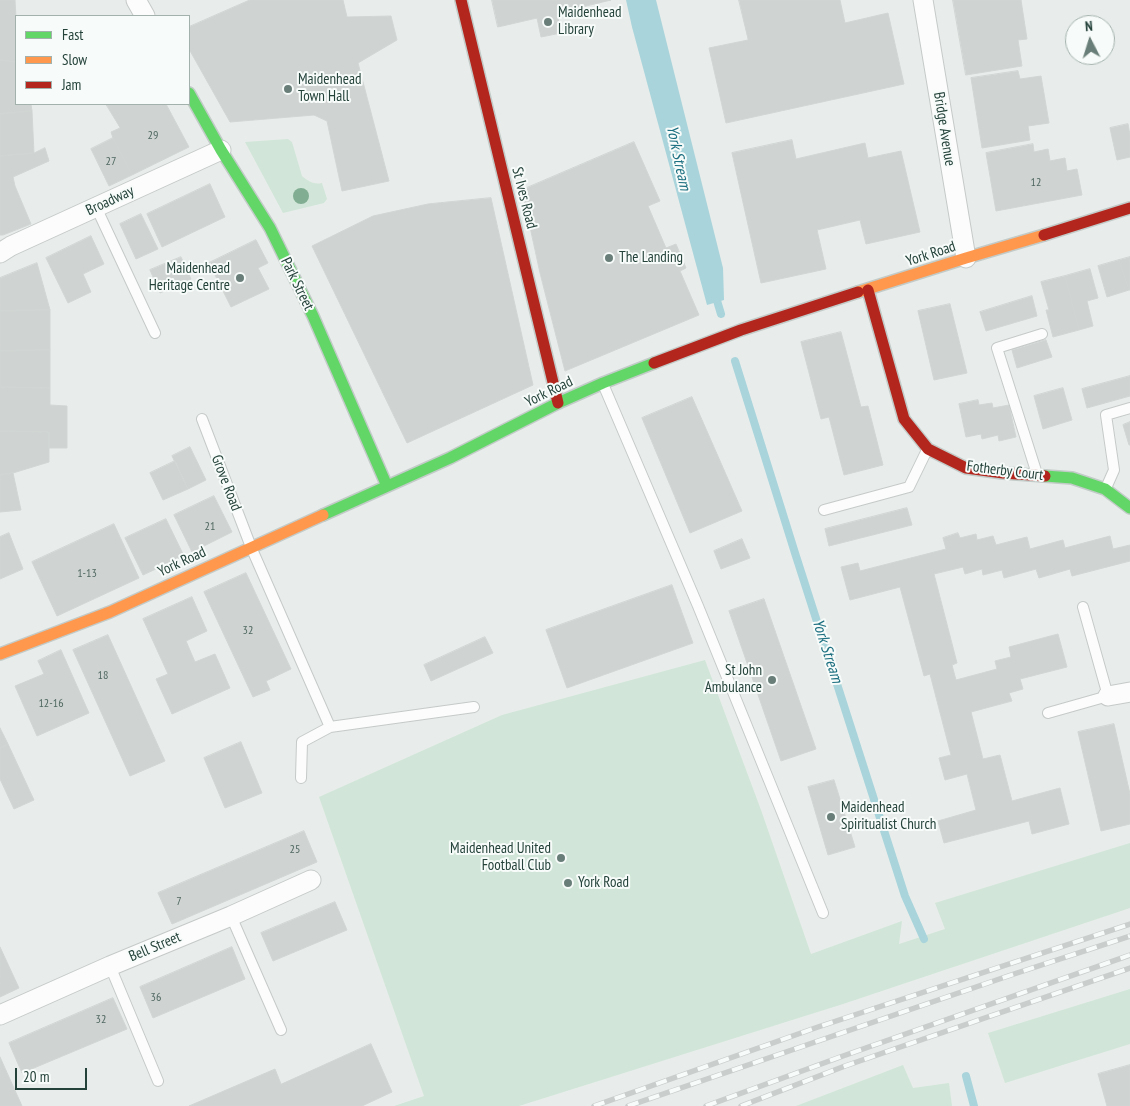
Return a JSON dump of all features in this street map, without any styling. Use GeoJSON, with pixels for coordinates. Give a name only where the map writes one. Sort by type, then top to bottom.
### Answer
{"type":"FeatureCollection","features":[{"type":"Feature","properties":{"kind":"street","name":"St Ives Road"},"geometry":{"type":"LineString","coordinates":[[461,0],[558,403]]}},
{"type":"Feature","properties":{"kind":"street","name":"Bridge Avenue"},"geometry":{"type":"LineString","coordinates":[[923,0],[966,258]]}},
{"type":"Feature","properties":{"kind":"street","name":"Park Street"},"geometry":{"type":"LineString","coordinates":[[190,95],[221,150],[270,228],[313,316],[388,486]]}},
{"type":"Feature","properties":{"kind":"street","name":"Broadway"},"geometry":{"type":"LineString","coordinates":[[0,253],[11,246],[221,150]]}},
{"type":"Feature","properties":{"kind":"street","name":"York Road"},"geometry":{"type":"LineString","coordinates":[[0,654],[110,612],[450,458],[558,403],[603,383],[741,330],[1130,208]]}},
{"type":"Feature","properties":{"kind":"street","name":"Fotherby Court"},"geometry":{"type":"LineString","coordinates":[[868,290],[904,419],[928,449],[966,468],[1003,473],[1072,478],[1105,489],[1130,508]]}},
{"type":"Feature","properties":{"kind":"street"},"geometry":{"type":"LineString","coordinates":[[1108,696],[1130,692]]}},
{"type":"Feature","properties":{"kind":"street","name":"Bell Street"},"geometry":{"type":"LineString","coordinates":[[0,1015],[311,880]]}},
{"type":"Feature","properties":{"kind":"lane"},"geometry":{"type":"LineString","coordinates":[[96,207],[155,333]]}},
{"type":"Feature","properties":{"kind":"lane"},"geometry":{"type":"LineString","coordinates":[[1037,475],[997,348],[1042,334]]}},
{"type":"Feature","properties":{"kind":"lane"},"geometry":{"type":"LineString","coordinates":[[603,383],[698,606],[823,913]]}},
{"type":"Feature","properties":{"kind":"lane"},"geometry":{"type":"LineString","coordinates":[[1105,489],[1114,470],[1106,415],[1130,408]]}},
{"type":"Feature","properties":{"kind":"lane","name":"Grove Road"},"geometry":{"type":"LineString","coordinates":[[202,419],[251,547],[330,727]]}},
{"type":"Feature","properties":{"kind":"lane"},"geometry":{"type":"LineString","coordinates":[[824,510],[909,487],[928,449]]}},
{"type":"Feature","properties":{"kind":"lane"},"geometry":{"type":"LineString","coordinates":[[1048,714],[1108,696],[1083,608]]}},
{"type":"Feature","properties":{"kind":"lane"},"geometry":{"type":"LineString","coordinates":[[301,778],[302,742],[330,727],[474,707]]}},
{"type":"Feature","properties":{"kind":"lane"},"geometry":{"type":"LineString","coordinates":[[230,916],[281,1030]]}},
{"type":"Feature","properties":{"kind":"lane"},"geometry":{"type":"LineString","coordinates":[[110,966],[158,1080]]}},
{"type":"Feature","properties":{"kind":"green space"},"geometry":{"type":"Polygon","coordinates":[[[288,139],[292,142],[302,176],[311,182],[322,183],[327,199],[324,203],[283,213],[245,142],[288,139]]]}},
{"type":"Feature","properties":{"kind":"green space","name":"York Road"},"geometry":{"type":"Polygon","coordinates":[[[705,660],[761,810],[811,954],[902,921],[899,944],[945,929],[935,903],[1130,843],[1130,908],[843,1004],[519,1106],[394,1106],[424,1096],[319,797],[502,715],[705,660]]]}},
{"type":"Feature","properties":{"kind":"green space"},"geometry":{"type":"Polygon","coordinates":[[[1130,989],[1130,1044],[1005,1083],[988,1033],[1130,989]]]}},
{"type":"Feature","properties":{"kind":"green space"},"geometry":{"type":"Polygon","coordinates":[[[903,1065],[913,1088],[949,1083],[952,1106],[796,1106],[903,1065]]]}},
{"type":"Feature","properties":{"kind":"water","name":"York Stream"},"geometry":{"type":"Polygon","coordinates":[[[626,0],[656,0],[723,268],[724,300],[707,305],[626,0]]]}},
{"type":"Feature","properties":{"kind":"building"},"geometry":{"type":"Polygon","coordinates":[[[0,0],[15,0],[15,62],[0,60],[0,0]]]}},
{"type":"Feature","properties":{"kind":"building","name":"Maidenhead Town Hall"},"geometry":{"type":"Polygon","coordinates":[[[250,0],[343,0],[347,17],[391,16],[397,40],[358,63],[389,181],[342,191],[327,121],[314,115],[230,122],[190,51],[190,27],[250,0]]]}},
{"type":"Feature","properties":{"kind":"building","name":"Maidenhead Library"},"geometry":{"type":"Polygon","coordinates":[[[492,0],[611,0],[557,13],[561,33],[541,37],[537,18],[498,27],[492,0]]]}},
{"type":"Feature","properties":{"kind":"building"},"geometry":{"type":"Polygon","coordinates":[[[739,0],[840,0],[845,23],[888,13],[904,84],[726,123],[709,48],[748,40],[739,0]]]}},
{"type":"Feature","properties":{"kind":"building"},"geometry":{"type":"Polygon","coordinates":[[[953,0],[1021,0],[1027,39],[1018,40],[1022,66],[966,75],[953,0]]]}},
{"type":"Feature","properties":{"kind":"building"},"geometry":{"type":"Polygon","coordinates":[[[0,60],[15,62],[15,105],[31,105],[32,111],[0,114],[0,60]]]}},
{"type":"Feature","properties":{"kind":"building"},"geometry":{"type":"Polygon","coordinates":[[[1018,71],[1020,79],[1041,76],[1049,123],[1028,126],[1030,140],[982,148],[971,78],[1018,71]]]}},
{"type":"Feature","properties":{"kind":"building"},"geometry":{"type":"Polygon","coordinates":[[[107,105],[167,105],[189,147],[132,175],[111,132],[120,128],[107,105]]]}},
{"type":"Feature","properties":{"kind":"building"},"geometry":{"type":"Polygon","coordinates":[[[32,111],[34,153],[0,156],[0,114],[32,111]]]}},
{"type":"Feature","properties":{"kind":"building"},"geometry":{"type":"Polygon","coordinates":[[[1128,124],[1130,157],[1117,160],[1110,128],[1128,124]]]}},
{"type":"Feature","properties":{"kind":"building"},"geometry":{"type":"Polygon","coordinates":[[[113,138],[132,175],[109,186],[91,149],[113,138]]]}},
{"type":"Feature","properties":{"kind":"building"},"geometry":{"type":"Polygon","coordinates":[[[792,140],[796,159],[865,143],[868,158],[901,151],[920,232],[866,244],[860,220],[817,230],[826,269],[761,283],[732,153],[792,140]]]}},
{"type":"Feature","properties":{"kind":"building","name":"The Landing"},"geometry":{"type":"Polygon","coordinates":[[[634,142],[660,201],[648,206],[666,248],[676,244],[686,268],[680,271],[699,315],[565,371],[540,273],[522,190],[634,142]]]}},
{"type":"Feature","properties":{"kind":"building"},"geometry":{"type":"Polygon","coordinates":[[[1033,144],[1034,152],[1048,149],[1050,161],[1065,158],[1067,171],[1077,169],[1082,195],[996,211],[986,153],[1033,144]]]}},
{"type":"Feature","properties":{"kind":"building"},"geometry":{"type":"Polygon","coordinates":[[[45,148],[49,161],[13,177],[31,224],[0,235],[0,156],[34,153],[45,148]]]}},
{"type":"Feature","properties":{"kind":"building"},"geometry":{"type":"Polygon","coordinates":[[[210,184],[225,217],[162,247],[147,214],[210,184]]]}},
{"type":"Feature","properties":{"kind":"building"},"geometry":{"type":"Polygon","coordinates":[[[491,198],[533,385],[407,443],[312,246],[373,216],[428,204],[491,198]]]}},
{"type":"Feature","properties":{"kind":"building"},"geometry":{"type":"Polygon","coordinates":[[[141,214],[158,249],[136,259],[120,224],[141,214]]]}},
{"type":"Feature","properties":{"kind":"building"},"geometry":{"type":"Polygon","coordinates":[[[91,236],[104,264],[83,274],[91,292],[68,303],[46,258],[91,236]]]}},
{"type":"Feature","properties":{"kind":"building","name":"Maidenhead Heritage Centre"},"geometry":{"type":"Polygon","coordinates":[[[256,240],[268,263],[258,268],[269,289],[231,307],[209,263],[256,240]]]}},
{"type":"Feature","properties":{"kind":"building"},"geometry":{"type":"Polygon","coordinates":[[[181,257],[191,279],[160,293],[150,270],[181,257]]]}},
{"type":"Feature","properties":{"kind":"building"},"geometry":{"type":"Polygon","coordinates":[[[1130,257],[1130,290],[1129,290],[1119,260],[1130,257]]]}},
{"type":"Feature","properties":{"kind":"building"},"geometry":{"type":"Polygon","coordinates":[[[1119,260],[1129,290],[1107,297],[1098,266],[1119,260]]]}},
{"type":"Feature","properties":{"kind":"building"},"geometry":{"type":"Polygon","coordinates":[[[37,263],[50,310],[0,311],[0,278],[37,263]]]}},
{"type":"Feature","properties":{"kind":"building"},"geometry":{"type":"Polygon","coordinates":[[[1090,269],[1098,298],[1087,301],[1093,326],[1079,330],[1065,276],[1090,269]]]}},
{"type":"Feature","properties":{"kind":"building"},"geometry":{"type":"Polygon","coordinates":[[[1065,276],[1079,330],[1053,337],[1046,310],[1049,310],[1041,282],[1065,276]]]}},
{"type":"Feature","properties":{"kind":"building"},"geometry":{"type":"Polygon","coordinates":[[[1032,296],[1037,316],[986,331],[980,312],[1032,296]]]}},
{"type":"Feature","properties":{"kind":"building"},"geometry":{"type":"Polygon","coordinates":[[[950,304],[967,373],[934,380],[918,311],[950,304]]]}},
{"type":"Feature","properties":{"kind":"building"},"geometry":{"type":"Polygon","coordinates":[[[50,310],[50,350],[0,351],[0,311],[50,310]]]}},
{"type":"Feature","properties":{"kind":"building"},"geometry":{"type":"Polygon","coordinates":[[[841,332],[861,407],[868,406],[883,465],[844,475],[829,417],[821,419],[801,342],[841,332]]]}},
{"type":"Feature","properties":{"kind":"building"},"geometry":{"type":"Polygon","coordinates":[[[1046,340],[1052,357],[1017,368],[1012,350],[1046,340]]]}},
{"type":"Feature","properties":{"kind":"building"},"geometry":{"type":"Polygon","coordinates":[[[50,350],[50,388],[0,387],[0,351],[50,350]]]}},
{"type":"Feature","properties":{"kind":"building"},"geometry":{"type":"Polygon","coordinates":[[[1130,376],[1130,396],[1087,408],[1082,389],[1130,376]]]}},
{"type":"Feature","properties":{"kind":"building"},"geometry":{"type":"Polygon","coordinates":[[[0,387],[50,388],[50,405],[67,406],[67,448],[49,448],[49,432],[0,431],[0,387]]]}},
{"type":"Feature","properties":{"kind":"building"},"geometry":{"type":"Polygon","coordinates":[[[1063,388],[1072,420],[1043,429],[1034,396],[1063,388]]]}},
{"type":"Feature","properties":{"kind":"building"},"geometry":{"type":"Polygon","coordinates":[[[692,397],[742,511],[690,533],[642,418],[692,397]]]}},
{"type":"Feature","properties":{"kind":"building"},"geometry":{"type":"Polygon","coordinates":[[[978,400],[979,405],[992,403],[993,408],[1009,405],[1016,437],[999,441],[998,435],[982,439],[981,434],[966,437],[959,404],[978,400]]]}},
{"type":"Feature","properties":{"kind":"building"},"geometry":{"type":"Polygon","coordinates":[[[1130,422],[1130,445],[1129,445],[1123,425],[1130,422]]]}},
{"type":"Feature","properties":{"kind":"building"},"geometry":{"type":"Polygon","coordinates":[[[0,431],[49,432],[49,462],[0,475],[0,431]]]}},
{"type":"Feature","properties":{"kind":"building"},"geometry":{"type":"Polygon","coordinates":[[[190,447],[206,480],[188,489],[172,456],[190,447]]]}},
{"type":"Feature","properties":{"kind":"building"},"geometry":{"type":"Polygon","coordinates":[[[175,461],[188,489],[163,500],[150,473],[175,461]]]}},
{"type":"Feature","properties":{"kind":"building"},"geometry":{"type":"Polygon","coordinates":[[[13,473],[21,510],[0,512],[0,475],[13,473]]]}},
{"type":"Feature","properties":{"kind":"building"},"geometry":{"type":"Polygon","coordinates":[[[214,496],[232,532],[192,552],[174,515],[214,496]]]}},
{"type":"Feature","properties":{"kind":"building"},"geometry":{"type":"Polygon","coordinates":[[[907,508],[912,525],[829,546],[825,529],[907,508]]]}},
{"type":"Feature","properties":{"kind":"building"},"geometry":{"type":"Polygon","coordinates":[[[166,519],[184,556],[143,575],[125,538],[166,519]]]}},
{"type":"Feature","properties":{"kind":"building"},"geometry":{"type":"Polygon","coordinates":[[[114,524],[139,578],[57,616],[32,562],[114,524]]]}},
{"type":"Feature","properties":{"kind":"building"},"geometry":{"type":"Polygon","coordinates":[[[9,533],[23,569],[0,579],[0,537],[9,533]]]}},
{"type":"Feature","properties":{"kind":"building"},"geometry":{"type":"Polygon","coordinates":[[[958,533],[960,538],[976,534],[977,540],[993,536],[996,545],[1027,537],[1030,549],[1063,540],[1065,548],[1110,536],[1113,549],[1130,545],[1130,561],[1072,576],[1070,569],[1039,578],[1036,569],[1004,578],[1002,570],[983,575],[982,569],[965,574],[963,567],[934,574],[957,663],[952,665],[956,680],[997,669],[995,661],[1011,657],[1009,647],[1058,634],[1067,667],[1020,679],[1023,689],[1009,693],[1012,701],[971,712],[983,759],[1000,755],[1012,801],[1060,788],[1069,824],[1032,834],[1029,821],[944,843],[938,821],[976,810],[967,774],[945,780],[939,758],[951,755],[930,674],[924,676],[900,587],[850,600],[841,567],[858,563],[860,571],[946,549],[943,538],[958,533]]]}},
{"type":"Feature","properties":{"kind":"building"},"geometry":{"type":"Polygon","coordinates":[[[742,539],[750,558],[721,569],[714,551],[742,539]]]}},
{"type":"Feature","properties":{"kind":"building"},"geometry":{"type":"Polygon","coordinates":[[[246,573],[291,669],[266,681],[270,690],[253,697],[204,592],[246,573]]]}},
{"type":"Feature","properties":{"kind":"building"},"geometry":{"type":"Polygon","coordinates":[[[672,585],[693,643],[567,688],[546,630],[672,585]]]}},
{"type":"Feature","properties":{"kind":"building"},"geometry":{"type":"Polygon","coordinates":[[[192,597],[207,631],[186,641],[195,662],[215,654],[230,688],[172,714],[156,679],[168,674],[143,619],[192,597]]]}},
{"type":"Feature","properties":{"kind":"building","name":"St John Ambulance"},"geometry":{"type":"Polygon","coordinates":[[[764,599],[816,749],[781,761],[729,611],[764,599]]]}},
{"type":"Feature","properties":{"kind":"building"},"geometry":{"type":"Polygon","coordinates":[[[108,635],[165,761],[130,776],[73,650],[108,635]]]}},
{"type":"Feature","properties":{"kind":"building"},"geometry":{"type":"Polygon","coordinates":[[[485,637],[493,653],[431,681],[424,665],[485,637]]]}},
{"type":"Feature","properties":{"kind":"building"},"geometry":{"type":"Polygon","coordinates":[[[61,650],[89,713],[37,736],[15,686],[44,674],[38,661],[61,650]]]}},
{"type":"Feature","properties":{"kind":"building"},"geometry":{"type":"Polygon","coordinates":[[[1114,724],[1130,794],[1130,824],[1101,831],[1078,732],[1114,724]]]}},
{"type":"Feature","properties":{"kind":"building"},"geometry":{"type":"Polygon","coordinates":[[[0,728],[8,744],[0,748],[0,728]]]}},
{"type":"Feature","properties":{"kind":"building"},"geometry":{"type":"Polygon","coordinates":[[[241,742],[262,793],[225,808],[204,758],[241,742]]]}},
{"type":"Feature","properties":{"kind":"building"},"geometry":{"type":"Polygon","coordinates":[[[8,744],[34,800],[14,809],[0,779],[0,748],[8,744]]]}},
{"type":"Feature","properties":{"kind":"building","name":"Maidenhead Spiritualist Church"},"geometry":{"type":"Polygon","coordinates":[[[834,780],[855,847],[828,855],[808,787],[834,780]]]}},
{"type":"Feature","properties":{"kind":"building"},"geometry":{"type":"Polygon","coordinates":[[[304,831],[317,862],[172,924],[158,893],[304,831]]]}},
{"type":"Feature","properties":{"kind":"building"},"geometry":{"type":"Polygon","coordinates":[[[335,902],[347,930],[273,961],[261,933],[335,902]]]}},
{"type":"Feature","properties":{"kind":"building"},"geometry":{"type":"Polygon","coordinates":[[[0,947],[19,988],[0,997],[0,947]]]}},
{"type":"Feature","properties":{"kind":"building"},"geometry":{"type":"Polygon","coordinates":[[[232,947],[245,979],[153,1018],[140,987],[232,947]]]}},
{"type":"Feature","properties":{"kind":"building"},"geometry":{"type":"Polygon","coordinates":[[[113,998],[127,1029],[22,1073],[9,1043],[113,998]]]}},
{"type":"Feature","properties":{"kind":"building"},"geometry":{"type":"Polygon","coordinates":[[[371,1044],[392,1092],[362,1106],[189,1106],[275,1069],[281,1084],[371,1044]]]}},
{"type":"Feature","properties":{"kind":"building"},"geometry":{"type":"Polygon","coordinates":[[[0,1057],[22,1106],[0,1106],[0,1057]]]}},
{"type":"Feature","properties":{"kind":"building"},"geometry":{"type":"Polygon","coordinates":[[[1130,1065],[1130,1106],[1107,1106],[1098,1074],[1130,1065]]]}},
{"type":"Feature","properties":{"kind":"waterway","name":"York Stream"},"geometry":{"type":"LineString","coordinates":[[715,294],[721,314]]}},
{"type":"Feature","properties":{"kind":"waterway","name":"York Stream"},"geometry":{"type":"LineString","coordinates":[[735,361],[905,896],[924,939]]}},
{"type":"Feature","properties":{"kind":"waterway","name":"York Stream"},"geometry":{"type":"LineString","coordinates":[[966,1076],[974,1106]]}},
{"type":"Feature","properties":{"kind":"railway"},"geometry":{"type":"LineString","coordinates":[[594,1106],[818,1027],[1130,924]]}},
{"type":"Feature","properties":{"kind":"railway"},"geometry":{"type":"LineString","coordinates":[[628,1106],[1130,936]]}},
{"type":"Feature","properties":{"kind":"railway"},"geometry":{"type":"LineString","coordinates":[[706,1106],[1130,955]]}},
{"type":"Feature","properties":{"kind":"railway"},"geometry":{"type":"LineString","coordinates":[[741,1106],[845,1066],[1130,968]]}},
{"type":"Feature","properties":{"kind":"traffic: fast"},"geometry":{"type":"LineString","coordinates":[[190,95],[221,150],[270,228],[313,316],[387,486]]}},
{"type":"Feature","properties":{"kind":"traffic: fast"},"geometry":{"type":"LineString","coordinates":[[323,515],[450,458],[558,403],[654,363]]}},
{"type":"Feature","properties":{"kind":"traffic: fast"},"geometry":{"type":"LineString","coordinates":[[1045,476],[1072,478],[1105,489],[1130,508]]}},
{"type":"Feature","properties":{"kind":"traffic: slow"},"geometry":{"type":"LineString","coordinates":[[858,292],[1044,235]]}},
{"type":"Feature","properties":{"kind":"traffic: slow"},"geometry":{"type":"LineString","coordinates":[[0,654],[110,612],[323,515]]}},
{"type":"Feature","properties":{"kind":"traffic: jam"},"geometry":{"type":"LineString","coordinates":[[461,0],[558,403]]}},
{"type":"Feature","properties":{"kind":"traffic: jam"},"geometry":{"type":"LineString","coordinates":[[1044,235],[1130,208]]}},
{"type":"Feature","properties":{"kind":"traffic: jam"},"geometry":{"type":"LineString","coordinates":[[868,290],[904,419],[928,449],[966,468],[1045,476]]}},
{"type":"Feature","properties":{"kind":"traffic: jam"},"geometry":{"type":"LineString","coordinates":[[654,363],[741,330],[858,292]]}},
{"type":"Feature","properties":{"kind":"place","name":"Maidenhead Library"},"geometry":{"type":"Point","coordinates":[548,22]}},
{"type":"Feature","properties":{"kind":"place","name":"Maidenhead Town Hall"},"geometry":{"type":"Point","coordinates":[288,89]}},
{"type":"Feature","properties":{"kind":"place","name":"The Landing"},"geometry":{"type":"Point","coordinates":[609,258]}},
{"type":"Feature","properties":{"kind":"place","name":"Maidenhead Heritage Centre"},"geometry":{"type":"Point","coordinates":[240,278]}},
{"type":"Feature","properties":{"kind":"place","name":"St John Ambulance"},"geometry":{"type":"Point","coordinates":[772,680]}},
{"type":"Feature","properties":{"kind":"place","name":"Maidenhead Spiritualist Church"},"geometry":{"type":"Point","coordinates":[831,817]}},
{"type":"Feature","properties":{"kind":"place","name":"Maidenhead United Football Club"},"geometry":{"type":"Point","coordinates":[561,858]}},
{"type":"Feature","properties":{"kind":"place","name":"York Road"},"geometry":{"type":"Point","coordinates":[568,883]}}]}
